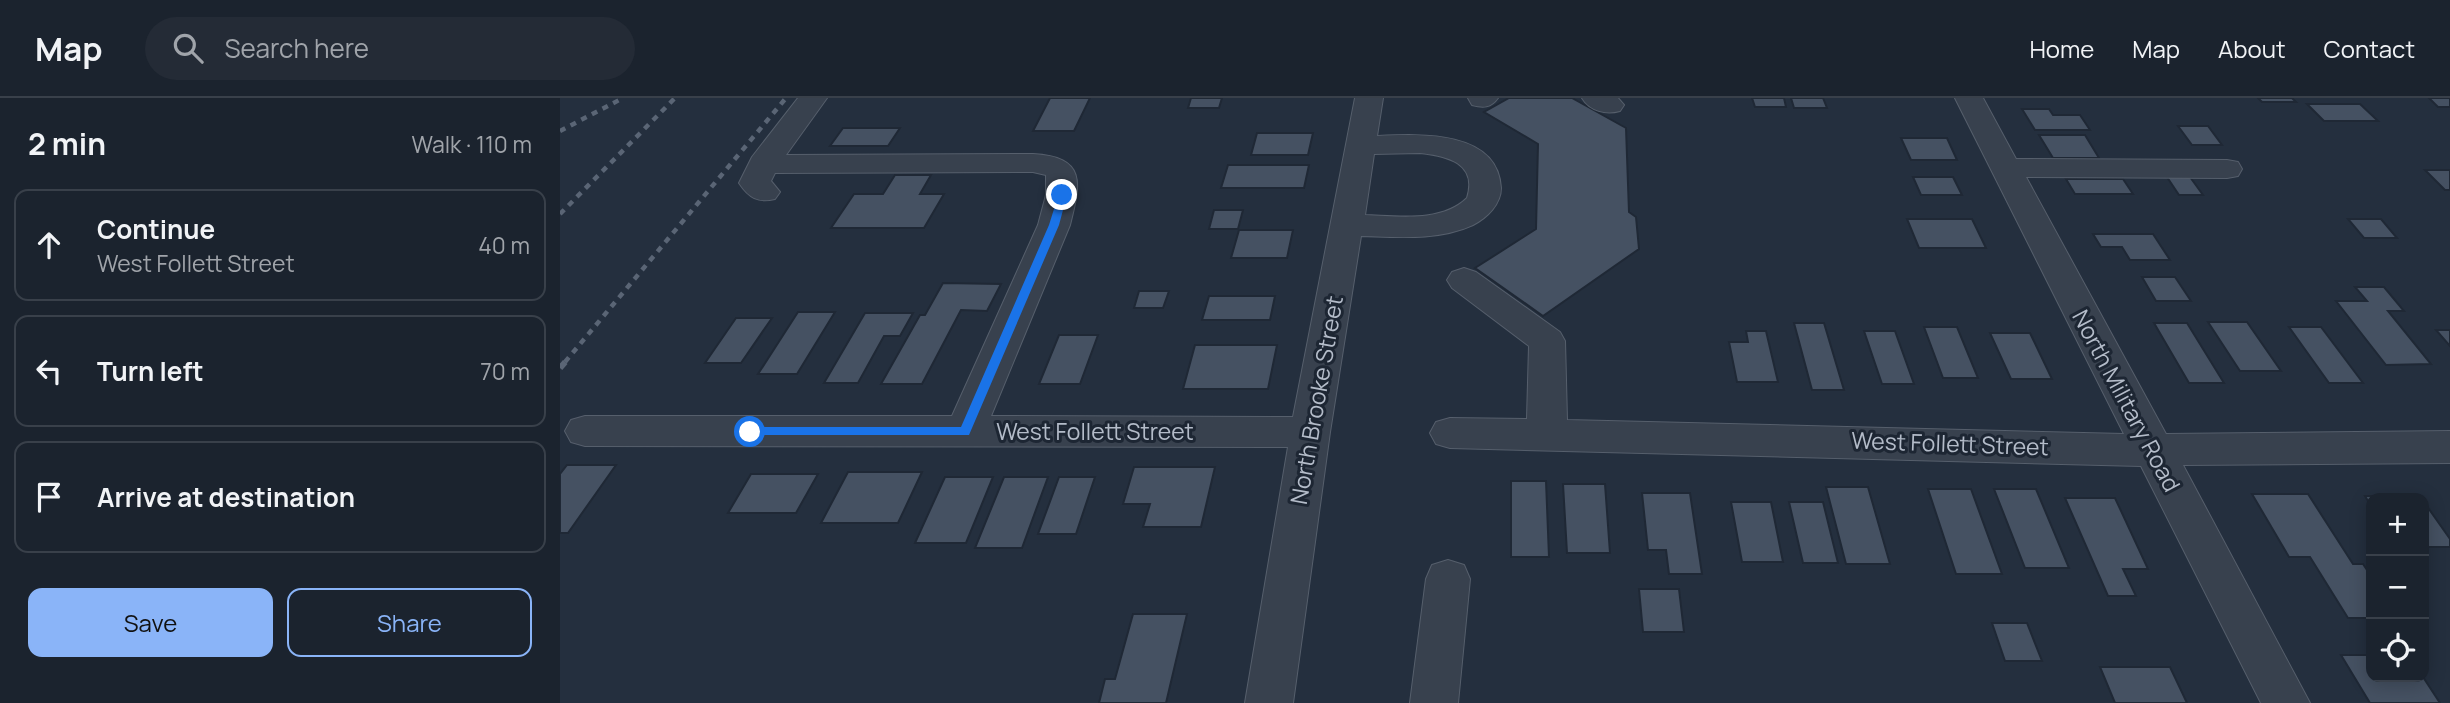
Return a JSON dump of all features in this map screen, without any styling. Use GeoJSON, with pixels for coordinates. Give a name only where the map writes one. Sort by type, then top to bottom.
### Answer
{"type":"FeatureCollection","features":[{"type":"Feature","properties":{"kind":"street"},"geometry":{"type":"LineString","coordinates":[[813,98],[764,178],[1034,163],[1048,164],[1061,171],[1062,195],[1054,225],[965,432]]}},
{"type":"Feature","properties":{"kind":"street","name":"North Brooke Street"},"geometry":{"type":"LineString","coordinates":[[1269,703],[1310,432],[1369,98]]}},
{"type":"Feature","properties":{"kind":"street","name":"North Military Road"},"geometry":{"type":"LineString","coordinates":[[1969,98],[2150,450],[2286,703]]}},
{"type":"Feature","properties":{"kind":"street"},"geometry":{"type":"LineString","coordinates":[[1347,225],[1449,222],[1479,206],[1485,194],[1484,170],[1478,159],[1464,151],[1445,146],[1361,145]]}},
{"type":"Feature","properties":{"kind":"street"},"geometry":{"type":"LineString","coordinates":[[2005,168],[2227,169]]}},
{"type":"Feature","properties":{"kind":"street"},"geometry":{"type":"LineString","coordinates":[[1464,281],[1547,341],[1548,433]]}},
{"type":"Feature","properties":{"kind":"street","name":"West Follett Street"},"geometry":{"type":"LineString","coordinates":[[585,431],[1310,432]]}},
{"type":"Feature","properties":{"kind":"street","name":"West Follett Street"},"geometry":{"type":"LineString","coordinates":[[1450,433],[1548,433],[2150,450],[2450,447]]}},
{"type":"Feature","properties":{"kind":"street"},"geometry":{"type":"LineString","coordinates":[[1434,703],[1448,579]]}},
{"type":"Feature","properties":{"kind":"building"},"geometry":{"type":"Polygon","coordinates":[[[1050,98],[1090,98],[1074,131],[1033,131],[1050,98]]]}},
{"type":"Feature","properties":{"kind":"building"},"geometry":{"type":"Polygon","coordinates":[[[1191,98],[1222,98],[1219,108],[1188,108],[1191,98]]]}},
{"type":"Feature","properties":{"kind":"building"},"geometry":{"type":"Polygon","coordinates":[[[1509,98],[1572,98],[1626,128],[1629,212],[1636,217],[1639,249],[1543,316],[1475,268],[1536,229],[1538,144],[1484,112],[1509,98]]]}},
{"type":"Feature","properties":{"kind":"building"},"geometry":{"type":"Polygon","coordinates":[[[1752,98],[1784,98],[1786,107],[1755,107],[1752,98]]]}},
{"type":"Feature","properties":{"kind":"building"},"geometry":{"type":"Polygon","coordinates":[[[1791,98],[1823,98],[1827,108],[1794,108],[1791,98]]]}},
{"type":"Feature","properties":{"kind":"building"},"geometry":{"type":"Polygon","coordinates":[[[2258,98],[2292,98],[2296,102],[2262,102],[2258,98]]]}},
{"type":"Feature","properties":{"kind":"building"},"geometry":{"type":"Polygon","coordinates":[[[2429,98],[2450,98],[2450,107],[2438,107],[2429,98]]]}},
{"type":"Feature","properties":{"kind":"building"},"geometry":{"type":"Polygon","coordinates":[[[2307,104],[2360,104],[2378,121],[2324,121],[2307,104]]]}},
{"type":"Feature","properties":{"kind":"building"},"geometry":{"type":"Polygon","coordinates":[[[2022,109],[2049,109],[2053,115],[2080,115],[2090,130],[2035,130],[2022,109]]]}},
{"type":"Feature","properties":{"kind":"building"},"geometry":{"type":"Polygon","coordinates":[[[2178,126],[2208,126],[2222,145],[2192,145],[2178,126]]]}},
{"type":"Feature","properties":{"kind":"building"},"geometry":{"type":"Polygon","coordinates":[[[843,128],[900,128],[888,146],[830,146],[843,128]]]}},
{"type":"Feature","properties":{"kind":"building"},"geometry":{"type":"Polygon","coordinates":[[[1257,133],[1313,133],[1308,155],[1251,155],[1257,133]]]}},
{"type":"Feature","properties":{"kind":"building"},"geometry":{"type":"Polygon","coordinates":[[[2039,135],[2085,135],[2099,158],[2053,158],[2039,135]]]}},
{"type":"Feature","properties":{"kind":"building"},"geometry":{"type":"Polygon","coordinates":[[[1901,138],[1947,138],[1957,160],[1911,160],[1901,138]]]}},
{"type":"Feature","properties":{"kind":"building"},"geometry":{"type":"Polygon","coordinates":[[[1228,165],[1309,165],[1304,188],[1221,188],[1228,165]]]}},
{"type":"Feature","properties":{"kind":"building"},"geometry":{"type":"Polygon","coordinates":[[[2425,170],[2450,170],[2450,190],[2445,190],[2425,170]]]}},
{"type":"Feature","properties":{"kind":"building"},"geometry":{"type":"Polygon","coordinates":[[[895,175],[931,175],[920,194],[944,194],[924,228],[831,228],[854,194],[883,194],[895,175]]]}},
{"type":"Feature","properties":{"kind":"building"},"geometry":{"type":"Polygon","coordinates":[[[1913,177],[1953,177],[1962,195],[1921,195],[1913,177]]]}},
{"type":"Feature","properties":{"kind":"building"},"geometry":{"type":"Polygon","coordinates":[[[2167,177],[2190,177],[2203,195],[2179,195],[2167,177]]]}},
{"type":"Feature","properties":{"kind":"building"},"geometry":{"type":"Polygon","coordinates":[[[2066,179],[2123,179],[2133,194],[2075,194],[2066,179]]]}},
{"type":"Feature","properties":{"kind":"building"},"geometry":{"type":"Polygon","coordinates":[[[1214,210],[1243,210],[1238,229],[1209,229],[1214,210]]]}},
{"type":"Feature","properties":{"kind":"building"},"geometry":{"type":"Polygon","coordinates":[[[1907,219],[1972,219],[1986,248],[1919,248],[1907,219]]]}},
{"type":"Feature","properties":{"kind":"building"},"geometry":{"type":"Polygon","coordinates":[[[2348,219],[2381,219],[2397,238],[2364,238],[2348,219]]]}},
{"type":"Feature","properties":{"kind":"building"},"geometry":{"type":"Polygon","coordinates":[[[1239,230],[1293,230],[1287,258],[1231,258],[1239,230]]]}},
{"type":"Feature","properties":{"kind":"building"},"geometry":{"type":"Polygon","coordinates":[[[2093,234],[2153,234],[2170,260],[2130,260],[2122,247],[2101,247],[2093,234]]]}},
{"type":"Feature","properties":{"kind":"building"},"geometry":{"type":"Polygon","coordinates":[[[2142,277],[2175,277],[2191,301],[2156,301],[2142,277]]]}},
{"type":"Feature","properties":{"kind":"building"},"geometry":{"type":"Polygon","coordinates":[[[943,283],[1001,284],[987,311],[961,310],[922,384],[881,384],[920,315],[925,315],[943,283]]]}},
{"type":"Feature","properties":{"kind":"building"},"geometry":{"type":"Polygon","coordinates":[[[2355,287],[2384,287],[2404,311],[2388,311],[2431,364],[2386,365],[2336,301],[2367,301],[2355,287]]]}},
{"type":"Feature","properties":{"kind":"building"},"geometry":{"type":"Polygon","coordinates":[[[1139,291],[1169,291],[1163,308],[1134,308],[1139,291]]]}},
{"type":"Feature","properties":{"kind":"building"},"geometry":{"type":"Polygon","coordinates":[[[1209,296],[1275,296],[1270,320],[1202,320],[1209,296]]]}},
{"type":"Feature","properties":{"kind":"building"},"geometry":{"type":"Polygon","coordinates":[[[798,312],[835,312],[797,374],[758,374],[798,312]]]}},
{"type":"Feature","properties":{"kind":"building"},"geometry":{"type":"Polygon","coordinates":[[[865,313],[913,313],[900,336],[884,336],[858,383],[824,383],[865,313]]]}},
{"type":"Feature","properties":{"kind":"building"},"geometry":{"type":"Polygon","coordinates":[[[736,318],[772,318],[741,363],[705,363],[736,318]]]}},
{"type":"Feature","properties":{"kind":"building"},"geometry":{"type":"Polygon","coordinates":[[[2208,322],[2247,322],[2281,371],[2240,371],[2208,322]]]}},
{"type":"Feature","properties":{"kind":"building"},"geometry":{"type":"Polygon","coordinates":[[[1794,323],[1824,323],[1844,390],[1812,390],[1794,323]]]}},
{"type":"Feature","properties":{"kind":"building"},"geometry":{"type":"Polygon","coordinates":[[[2154,323],[2187,323],[2224,383],[2189,383],[2154,323]]]}},
{"type":"Feature","properties":{"kind":"building"},"geometry":{"type":"Polygon","coordinates":[[[1924,327],[1957,327],[1978,378],[1943,378],[1924,327]]]}},
{"type":"Feature","properties":{"kind":"building"},"geometry":{"type":"Polygon","coordinates":[[[2289,327],[2321,327],[2363,383],[2329,383],[2289,327]]]}},
{"type":"Feature","properties":{"kind":"building"},"geometry":{"type":"Polygon","coordinates":[[[2436,330],[2450,330],[2450,346],[2436,330]]]}},
{"type":"Feature","properties":{"kind":"building"},"geometry":{"type":"Polygon","coordinates":[[[1746,331],[1766,331],[1778,382],[1737,382],[1729,342],[1748,342],[1746,331]]]}},
{"type":"Feature","properties":{"kind":"building"},"geometry":{"type":"Polygon","coordinates":[[[1864,331],[1895,331],[1914,384],[1882,384],[1864,331]]]}},
{"type":"Feature","properties":{"kind":"building"},"geometry":{"type":"Polygon","coordinates":[[[1990,333],[2030,333],[2052,379],[2011,379],[1990,333]]]}},
{"type":"Feature","properties":{"kind":"building"},"geometry":{"type":"Polygon","coordinates":[[[1059,335],[1098,335],[1080,384],[1039,384],[1059,335]]]}},
{"type":"Feature","properties":{"kind":"building"},"geometry":{"type":"Polygon","coordinates":[[[1195,345],[1277,345],[1268,389],[1183,389],[1195,345]]]}},
{"type":"Feature","properties":{"kind":"building"},"geometry":{"type":"Polygon","coordinates":[[[567,465],[616,465],[568,533],[560,533],[560,474],[567,465]]]}},
{"type":"Feature","properties":{"kind":"building"},"geometry":{"type":"Polygon","coordinates":[[[1134,467],[1215,467],[1201,527],[1143,527],[1150,504],[1123,504],[1134,467]]]}},
{"type":"Feature","properties":{"kind":"building"},"geometry":{"type":"Polygon","coordinates":[[[848,472],[922,472],[898,523],[821,523],[848,472]]]}},
{"type":"Feature","properties":{"kind":"building"},"geometry":{"type":"Polygon","coordinates":[[[751,474],[818,474],[796,513],[728,513],[751,474]]]}},
{"type":"Feature","properties":{"kind":"building"},"geometry":{"type":"Polygon","coordinates":[[[945,477],[993,477],[966,543],[915,543],[945,477]]]}},
{"type":"Feature","properties":{"kind":"building"},"geometry":{"type":"Polygon","coordinates":[[[1004,477],[1048,477],[1022,548],[975,548],[1004,477]]]}},
{"type":"Feature","properties":{"kind":"building"},"geometry":{"type":"Polygon","coordinates":[[[1059,477],[1095,477],[1076,534],[1038,534],[1059,477]]]}},
{"type":"Feature","properties":{"kind":"building"},"geometry":{"type":"Polygon","coordinates":[[[1511,481],[1546,481],[1549,557],[1511,557],[1511,481]]]}},
{"type":"Feature","properties":{"kind":"building"},"geometry":{"type":"Polygon","coordinates":[[[1563,484],[1605,484],[1610,553],[1567,553],[1563,484]]]}},
{"type":"Feature","properties":{"kind":"building"},"geometry":{"type":"Polygon","coordinates":[[[1826,487],[1868,487],[1890,564],[1846,564],[1826,487]]]}},
{"type":"Feature","properties":{"kind":"building"},"geometry":{"type":"Polygon","coordinates":[[[1928,489],[1971,489],[2002,574],[1956,574],[1928,489]]]}},
{"type":"Feature","properties":{"kind":"building"},"geometry":{"type":"Polygon","coordinates":[[[1994,489],[2036,489],[2069,568],[2025,568],[1994,489]]]}},
{"type":"Feature","properties":{"kind":"building"},"geometry":{"type":"Polygon","coordinates":[[[1642,493],[1690,493],[1702,574],[1669,574],[1666,550],[1648,550],[1642,493]]]}},
{"type":"Feature","properties":{"kind":"building"},"geometry":{"type":"Polygon","coordinates":[[[2252,494],[2308,494],[2353,564],[2363,564],[2366,568],[2366,618],[2348,618],[2310,557],[2289,557],[2252,494]]]}},
{"type":"Feature","properties":{"kind":"building"},"geometry":{"type":"Polygon","coordinates":[[[2065,498],[2115,498],[2148,569],[2123,569],[2136,596],[2108,596],[2065,498]]]}},
{"type":"Feature","properties":{"kind":"building"},"geometry":{"type":"Polygon","coordinates":[[[1731,502],[1771,502],[1783,562],[1742,562],[1731,502]]]}},
{"type":"Feature","properties":{"kind":"building"},"geometry":{"type":"Polygon","coordinates":[[[1789,502],[1823,502],[1838,563],[1803,563],[1789,502]]]}},
{"type":"Feature","properties":{"kind":"building"},"geometry":{"type":"Polygon","coordinates":[[[2429,509],[2450,539],[2450,547],[2429,547],[2429,509]]]}},
{"type":"Feature","properties":{"kind":"building"},"geometry":{"type":"Polygon","coordinates":[[[1639,589],[1679,589],[1684,632],[1643,632],[1639,589]]]}},
{"type":"Feature","properties":{"kind":"building"},"geometry":{"type":"Polygon","coordinates":[[[1133,614],[1187,614],[1166,703],[1099,703],[1105,679],[1115,679],[1133,614]]]}},
{"type":"Feature","properties":{"kind":"building"},"geometry":{"type":"Polygon","coordinates":[[[1992,623],[2027,623],[2042,661],[2005,661],[1992,623]]]}},
{"type":"Feature","properties":{"kind":"building"},"geometry":{"type":"Polygon","coordinates":[[[2341,655],[2366,655],[2366,682],[2426,682],[2440,703],[2370,703],[2341,655]]]}},
{"type":"Feature","properties":{"kind":"building"},"geometry":{"type":"Polygon","coordinates":[[[2100,667],[2170,667],[2187,703],[2115,703],[2100,667]]]}},
{"type":"Feature","properties":{"kind":"railway"},"geometry":{"type":"LineString","coordinates":[[560,131],[623,98]]}},
{"type":"Feature","properties":{"kind":"railway"},"geometry":{"type":"LineString","coordinates":[[560,214],[675,98]]}},
{"type":"Feature","properties":{"kind":"railway"},"geometry":{"type":"LineString","coordinates":[[565,362],[786,98]]}},
{"type":"Feature","properties":{"kind":"railway"},"geometry":{"type":"LineString","coordinates":[[560,368],[567,360]]}},
{"type":"Feature","properties":{"kind":"route"},"geometry":{"type":"LineString","coordinates":[[750,432],[965,432],[1054,225],[1062,195]]}}]}
